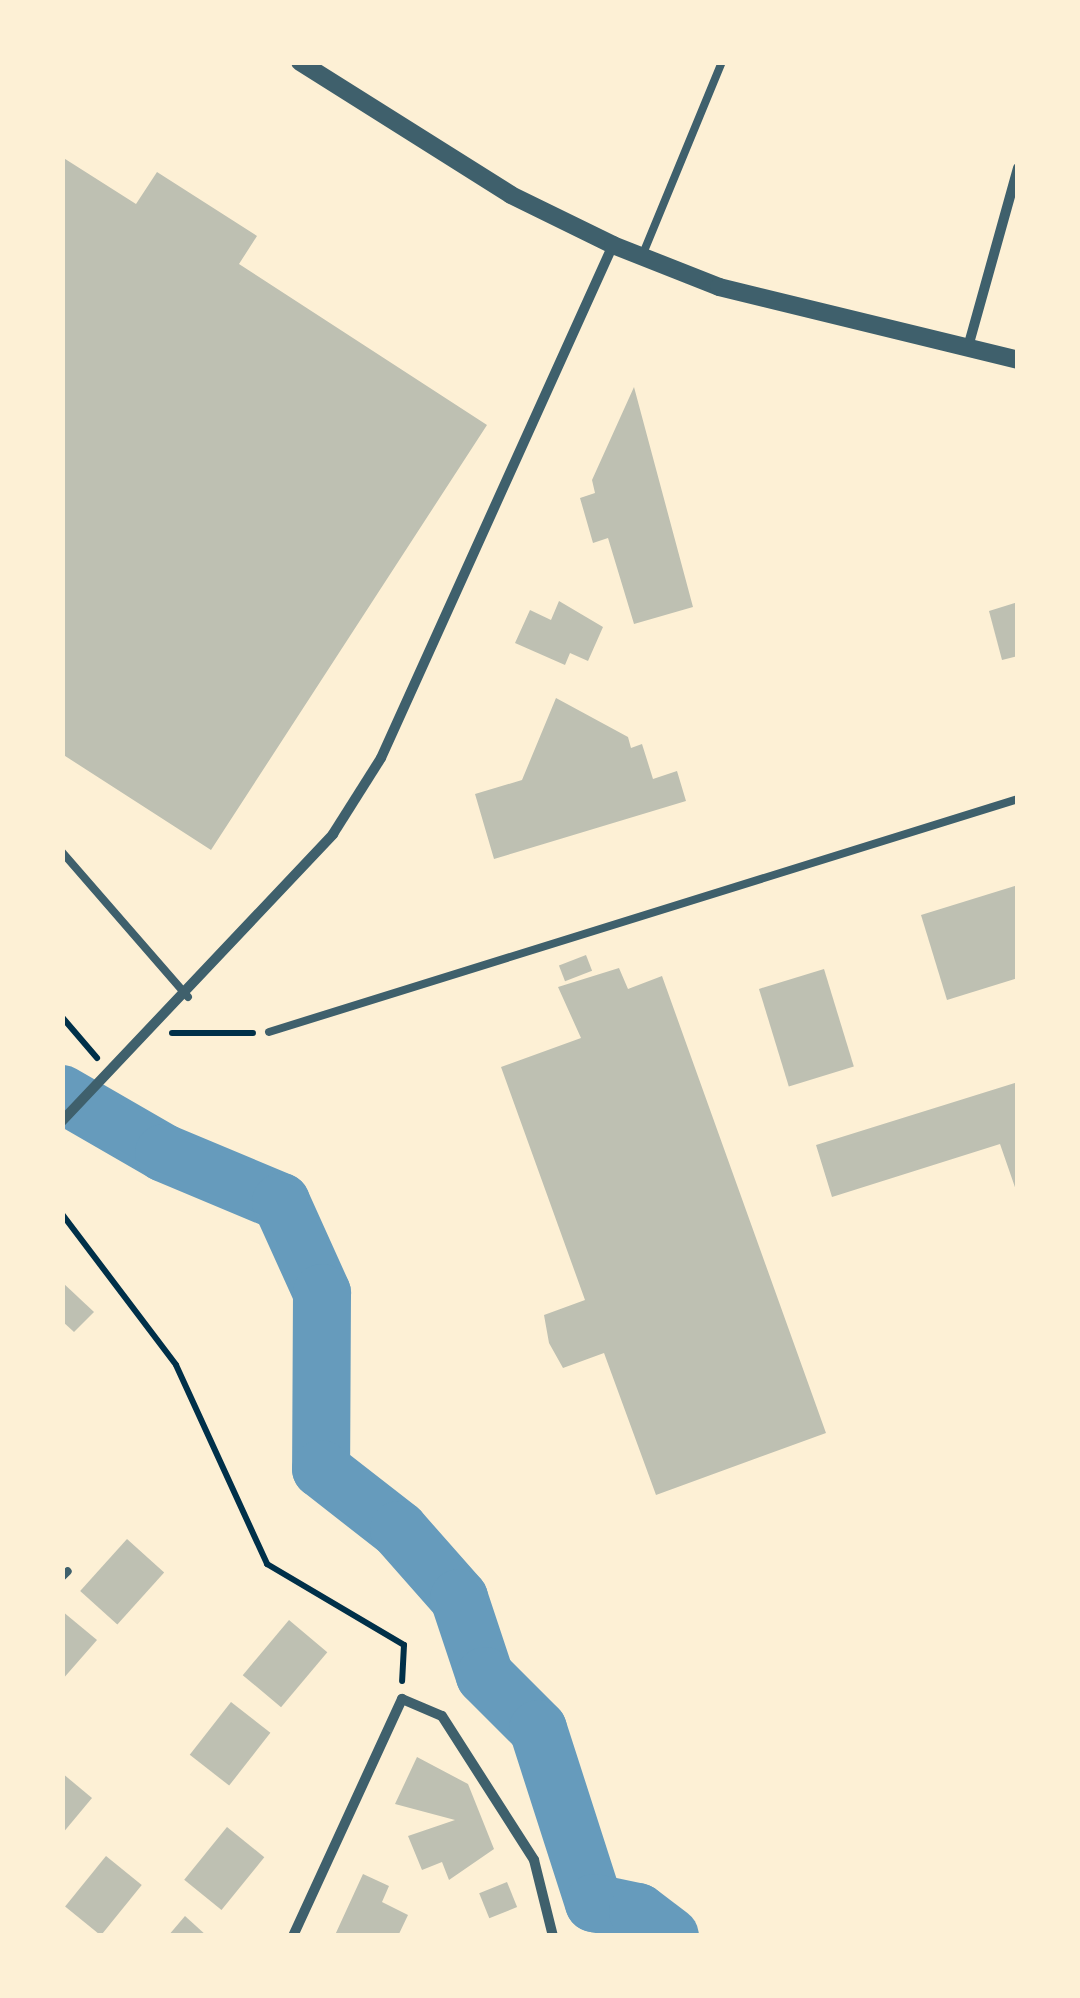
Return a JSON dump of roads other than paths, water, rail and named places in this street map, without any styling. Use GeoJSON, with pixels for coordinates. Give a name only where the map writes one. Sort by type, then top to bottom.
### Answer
{"type":"FeatureCollection","features":[{"type":"Feature","properties":{"kind":"street"},"geometry":{"type":"LineString","coordinates":[[300,62],[511,195],[614,245],[720,288],[1018,360]]}},
{"type":"Feature","properties":{"kind":"street"},"geometry":{"type":"LineString","coordinates":[[968,346],[1018,168]]}},
{"type":"Feature","properties":{"kind":"street"},"geometry":{"type":"LineString","coordinates":[[62,1120],[188,996],[334,834],[381,758],[614,245]]}},
{"type":"Feature","properties":{"kind":"street"},"geometry":{"type":"LineString","coordinates":[[294,1936],[402,1699],[442,1716],[534,1860],[553,1936]]}},
{"type":"Feature","properties":{"kind":"lane"},"geometry":{"type":"LineString","coordinates":[[642,256],[722,62]]}},
{"type":"Feature","properties":{"kind":"lane"},"geometry":{"type":"LineString","coordinates":[[269,1032],[1018,800]]}},
{"type":"Feature","properties":{"kind":"lane"},"geometry":{"type":"LineString","coordinates":[[62,852],[188,996]]}},
{"type":"Feature","properties":{"kind":"waterway"},"geometry":{"type":"LineString","coordinates":[[62,1094],[164,1153],[281,1202],[322,1293],[321,1469],[399,1530],[459,1598],[485,1676],[538,1729],[594,1903],[638,1912],[670,1936]]}}]}
